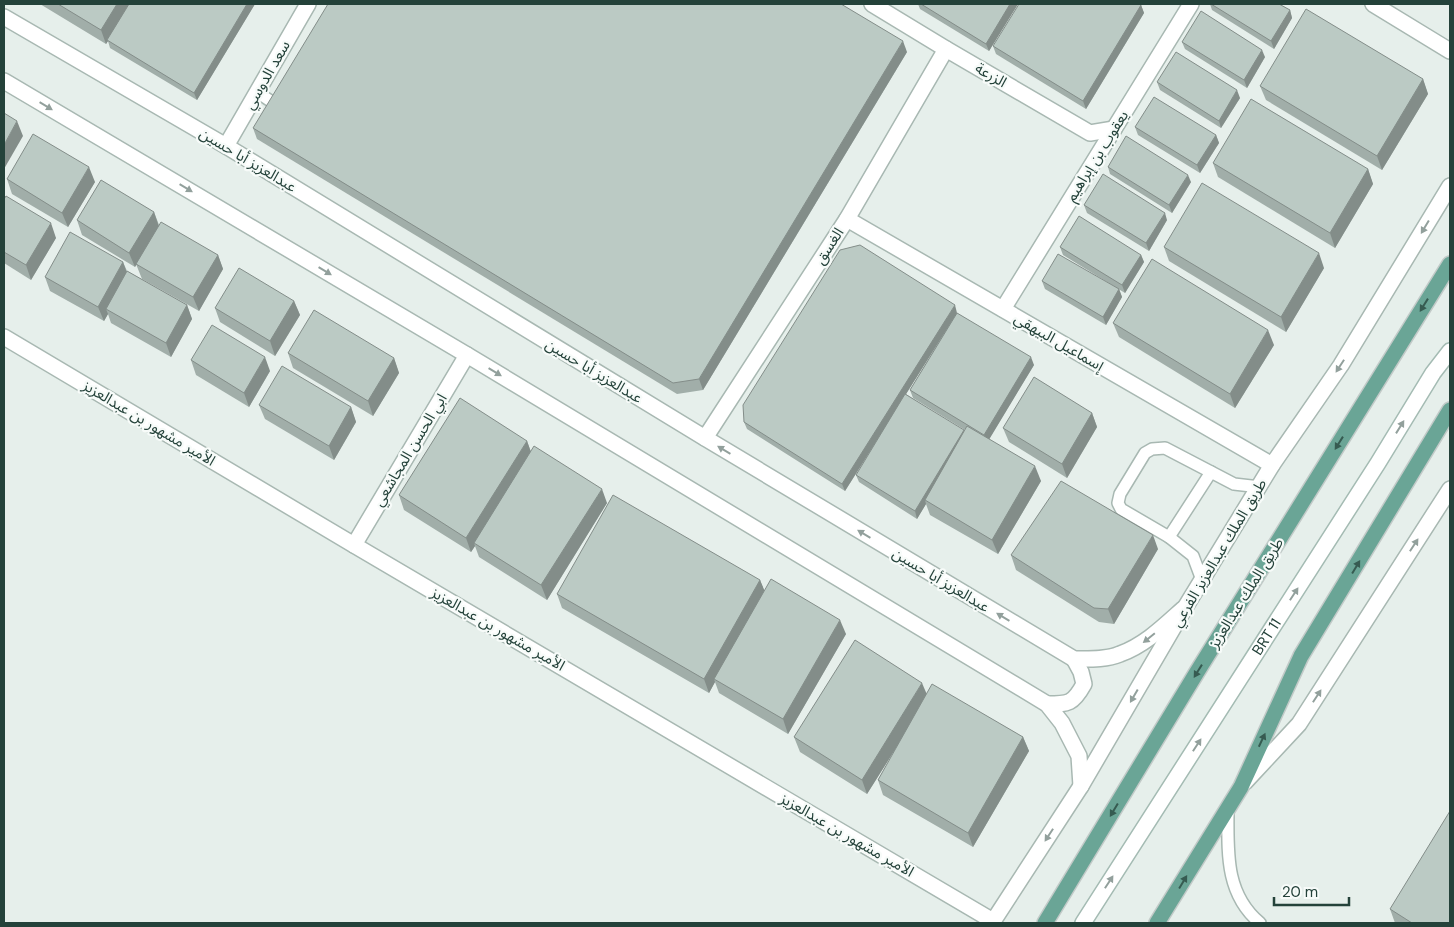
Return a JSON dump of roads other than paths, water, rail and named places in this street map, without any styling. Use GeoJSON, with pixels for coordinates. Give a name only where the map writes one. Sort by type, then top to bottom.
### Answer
{"type":"FeatureCollection","features":[{"type":"Feature","properties":{"kind":"main road","name":"طريق الملك عبدالعزيز"},"geometry":{"type":"LineString","coordinates":[[1045,923],[1197,672],[1450,264]]}},
{"type":"Feature","properties":{"kind":"main road"},"geometry":{"type":"LineString","coordinates":[[1157,923],[1241,787],[1301,656],[1450,410]]}},
{"type":"Feature","properties":{"kind":"street","name":"سعد الدوسي"},"geometry":{"type":"LineString","coordinates":[[226,146],[308,4]]}},
{"type":"Feature","properties":{"kind":"street","name":"الزرعة"},"geometry":{"type":"LineString","coordinates":[[872,4],[1090,133],[1114,129]]}},
{"type":"Feature","properties":{"kind":"street","name":"يعقوب بن إبراهيم"},"geometry":{"type":"LineString","coordinates":[[1003,309],[1191,4]]}},
{"type":"Feature","properties":{"kind":"street"},"geometry":{"type":"LineString","coordinates":[[1373,4],[1450,51]]}},
{"type":"Feature","properties":{"kind":"street","name":"عبدالعزيز أبا حسين"},"geometry":{"type":"LineString","coordinates":[[4,16],[226,146],[705,438],[1074,659]]}},
{"type":"Feature","properties":{"kind":"street","name":"الغسق"},"geometry":{"type":"LineString","coordinates":[[705,438],[847,219],[946,49]]}},
{"type":"Feature","properties":{"kind":"street"},"geometry":{"type":"LineString","coordinates":[[4,81],[467,355],[1047,704],[1062,723],[1079,756],[1082,786]]}},
{"type":"Feature","properties":{"kind":"street","name":"طريق الملك عبدالعزيز الفرعي"},"geometry":{"type":"LineString","coordinates":[[992,922],[1082,786],[1186,606],[1272,465],[1341,366],[1450,186]]}},
{"type":"Feature","properties":{"kind":"street","name":"إسماعيل البيهقي"},"geometry":{"type":"LineString","coordinates":[[847,219],[1272,465]]}},
{"type":"Feature","properties":{"kind":"street","name":"الأمير مشهور بن عبدالعزيز"},"geometry":{"type":"LineString","coordinates":[[4,337],[992,922]]}},
{"type":"Feature","properties":{"kind":"street","name":"BRT 11"},"geometry":{"type":"LineString","coordinates":[[1083,923],[1433,374],[1450,351]]}},
{"type":"Feature","properties":{"kind":"street","name":"ابي الحسن المجاشعي"},"geometry":{"type":"LineString","coordinates":[[354,544],[467,355]]}},
{"type":"Feature","properties":{"kind":"street"},"geometry":{"type":"LineString","coordinates":[[1241,787],[1299,724],[1450,490]]}},
{"type":"Feature","properties":{"kind":"street"},"geometry":{"type":"LineString","coordinates":[[1047,704],[1065,704],[1076,698],[1084,684],[1081,672],[1074,659],[1096,659],[1119,655],[1144,642],[1186,606]]}},
{"type":"Feature","properties":{"kind":"lane"},"geometry":{"type":"LineString","coordinates":[[257,92],[293,116]]}},
{"type":"Feature","properties":{"kind":"lane"},"geometry":{"type":"LineString","coordinates":[[1202,580],[1193,556],[1169,537],[1121,509],[1118,503],[1120,494],[1146,453],[1152,449],[1165,448],[1234,484],[1260,486]]}},
{"type":"Feature","properties":{"kind":"lane"},"geometry":{"type":"LineString","coordinates":[[1169,537],[1211,472]]}},
{"type":"Feature","properties":{"kind":"lane"},"geometry":{"type":"LineString","coordinates":[[1228,807],[1228,853],[1236,892],[1242,905],[1260,923]]}}]}
